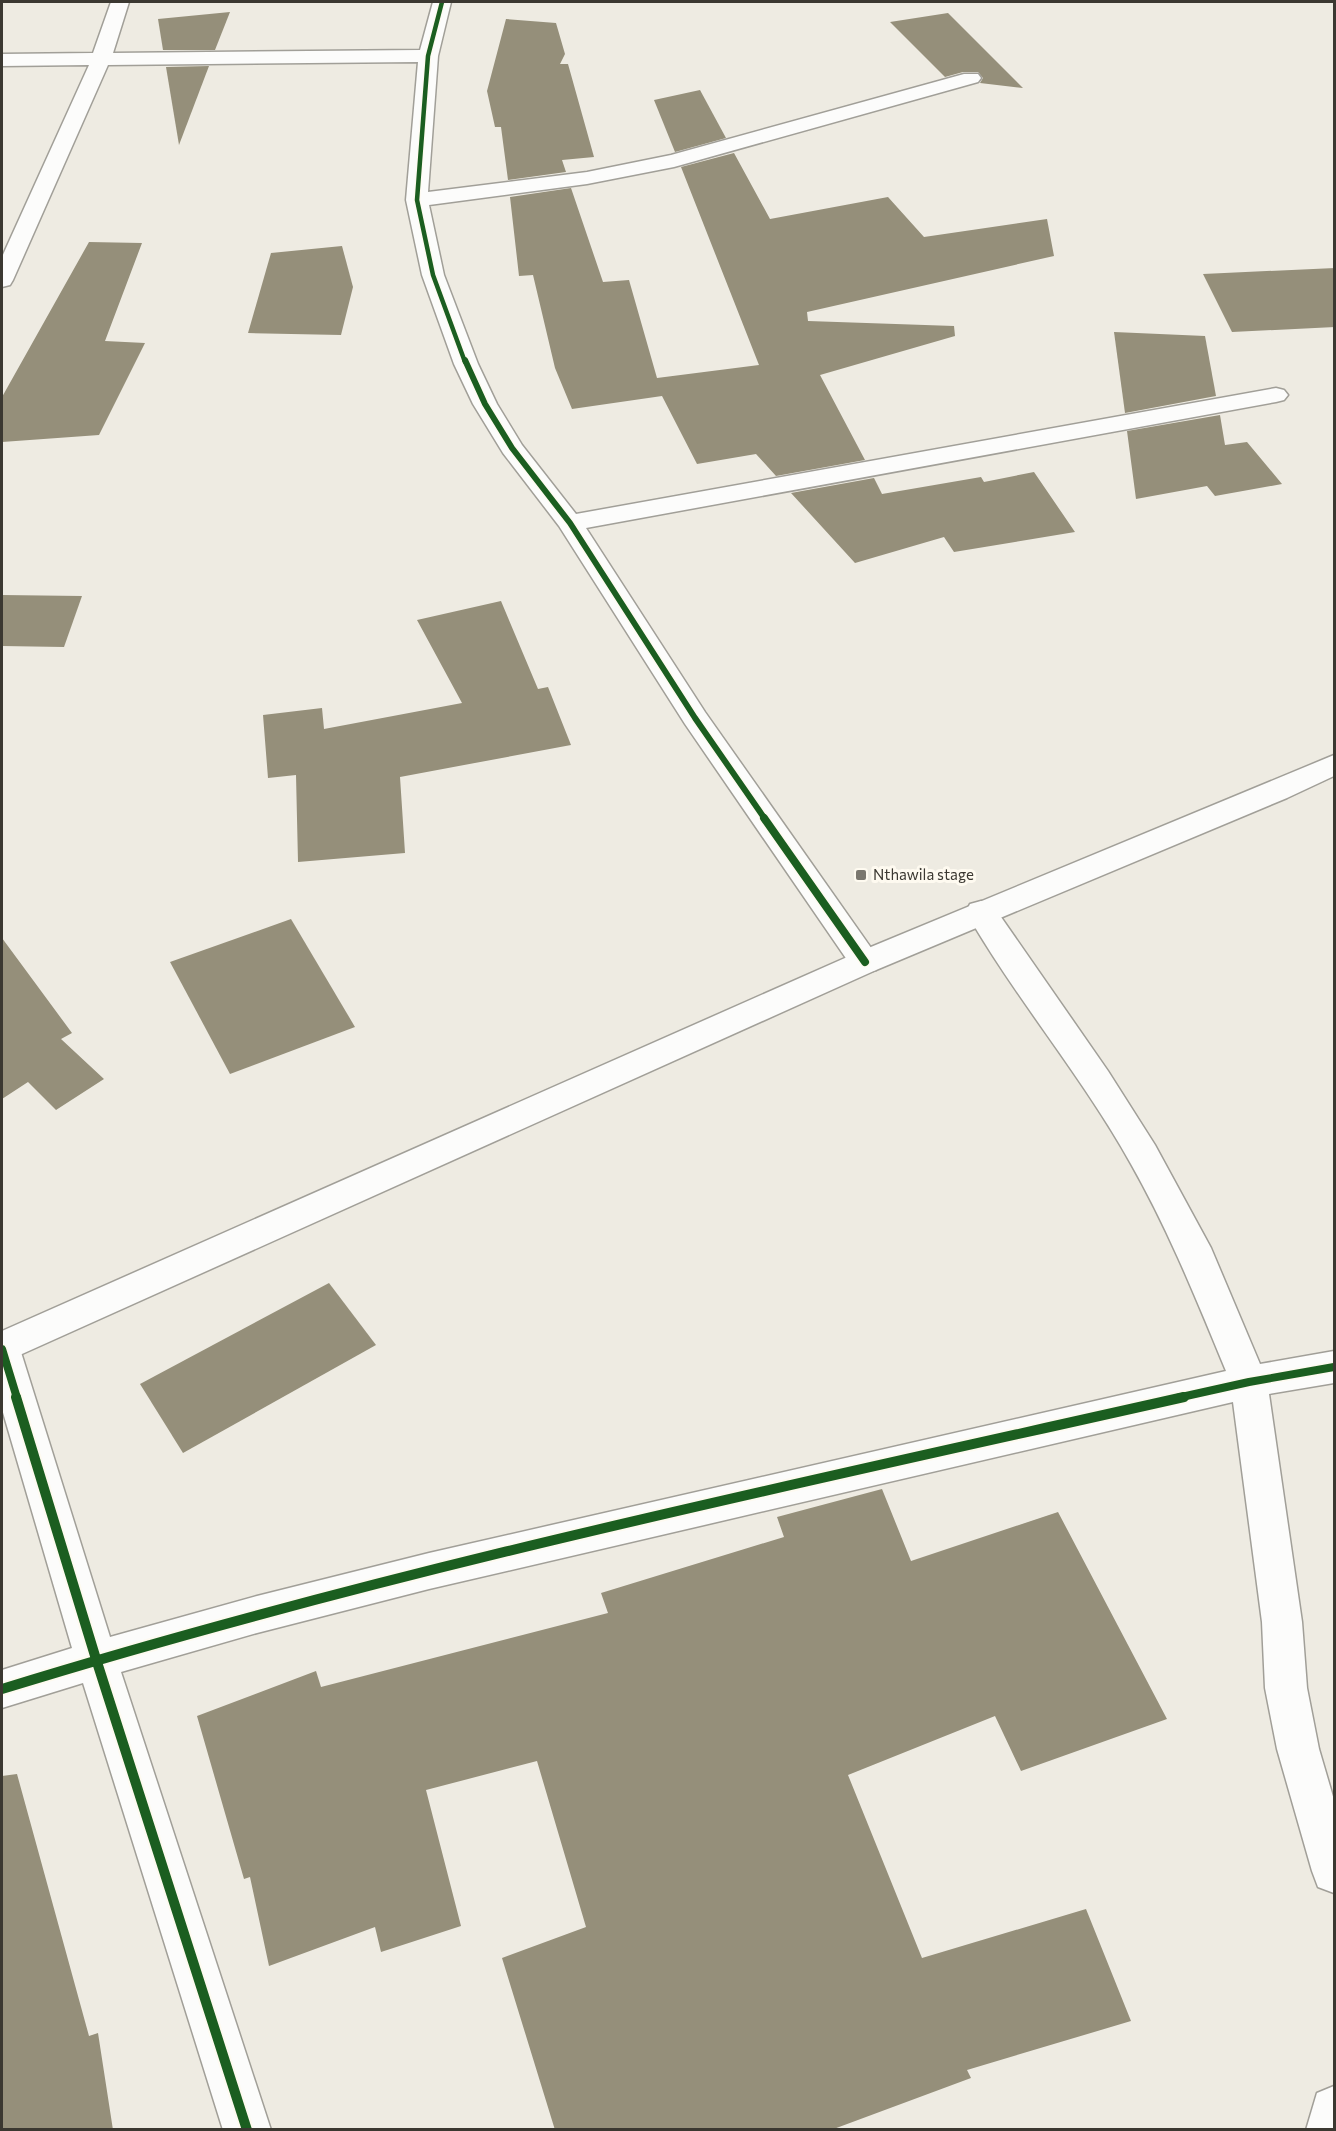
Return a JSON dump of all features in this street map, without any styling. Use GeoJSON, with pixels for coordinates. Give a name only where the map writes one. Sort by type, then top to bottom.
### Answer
{"type":"FeatureCollection","features":[{"type":"Feature","properties":{"kind":"street"},"geometry":{"type":"LineString","coordinates":[[2,280],[101,59],[120,2]]}},
{"type":"Feature","properties":{"kind":"street"},"geometry":{"type":"LineString","coordinates":[[442,2],[428,56],[417,200],[433,275],[470,374],[484,404],[512,448],[570,524],[695,718],[865,962]]}},
{"type":"Feature","properties":{"kind":"street"},"geometry":{"type":"LineString","coordinates":[[2,60],[428,56]]}},
{"type":"Feature","properties":{"kind":"street"},"geometry":{"type":"LineString","coordinates":[[417,200],[587,178],[674,161],[971,78]]}},
{"type":"Feature","properties":{"kind":"street"},"geometry":{"type":"LineString","coordinates":[[570,524],[1276,395]]}},
{"type":"Feature","properties":{"kind":"street"},"geometry":{"type":"LineString","coordinates":[[247,2130],[96,1659],[2,1348],[865,962],[981,912],[1238,809],[1335,765]]}},
{"type":"Feature","properties":{"kind":"street"},"geometry":{"type":"LineString","coordinates":[[981,912],[1096,1080],[1143,1154],[1193,1248],[1250,1382],[1282,1622],[1286,1688],[1298,1749],[1335,1871]]}},
{"type":"Feature","properties":{"kind":"street"},"geometry":{"type":"LineString","coordinates":[[2,1689],[96,1659],[313,1600],[480,1558],[1250,1382],[1335,1367]]}},
{"type":"Feature","properties":{"kind":"street"},"geometry":{"type":"LineString","coordinates":[[1330,2130],[1335,2110]]}},
{"type":"Feature","properties":{"kind":"building"},"geometry":{"type":"Polygon","coordinates":[[[230,12],[215,50],[163,50],[158,19],[230,12]]]}},
{"type":"Feature","properties":{"kind":"building"},"geometry":{"type":"Polygon","coordinates":[[[948,13],[1023,88],[980,83],[983,78],[978,72],[963,72],[945,77],[890,22],[948,13]]]}},
{"type":"Feature","properties":{"kind":"building"},"geometry":{"type":"Polygon","coordinates":[[[506,19],[556,23],[565,54],[560,64],[568,64],[594,157],[562,160],[566,172],[508,180],[501,127],[495,127],[487,91],[506,19]]]}},
{"type":"Feature","properties":{"kind":"building"},"geometry":{"type":"Polygon","coordinates":[[[209,66],[179,145],[166,67],[209,66]]]}},
{"type":"Feature","properties":{"kind":"building"},"geometry":{"type":"Polygon","coordinates":[[[700,90],[726,138],[675,152],[654,100],[700,90]]]}},
{"type":"Feature","properties":{"kind":"building"},"geometry":{"type":"Polygon","coordinates":[[[734,153],[770,219],[888,197],[924,237],[1047,219],[1054,256],[807,312],[808,321],[954,326],[955,336],[820,375],[865,460],[776,476],[756,454],[697,464],[662,396],[572,409],[555,368],[533,275],[519,276],[510,197],[571,188],[603,282],[629,280],[657,378],[759,365],[681,167],[734,153]]]}},
{"type":"Feature","properties":{"kind":"building"},"geometry":{"type":"Polygon","coordinates":[[[89,242],[142,243],[105,341],[145,343],[99,435],[2,442],[2,397],[89,242]]]}},
{"type":"Feature","properties":{"kind":"building"},"geometry":{"type":"Polygon","coordinates":[[[342,246],[353,287],[341,335],[248,333],[271,253],[342,246]]]}},
{"type":"Feature","properties":{"kind":"building"},"geometry":{"type":"Polygon","coordinates":[[[1335,268],[1335,327],[1232,332],[1203,274],[1335,268]]]}},
{"type":"Feature","properties":{"kind":"building"},"geometry":{"type":"Polygon","coordinates":[[[1114,332],[1205,336],[1216,396],[1125,413],[1114,332]]]}},
{"type":"Feature","properties":{"kind":"building"},"geometry":{"type":"Polygon","coordinates":[[[1220,415],[1225,445],[1247,442],[1282,484],[1215,496],[1207,486],[1136,499],[1127,431],[1220,415]]]}},
{"type":"Feature","properties":{"kind":"building"},"geometry":{"type":"Polygon","coordinates":[[[1034,472],[1075,532],[954,552],[944,537],[855,563],[791,493],[874,478],[882,494],[981,477],[984,482],[1034,472]]]}},
{"type":"Feature","properties":{"kind":"building"},"geometry":{"type":"Polygon","coordinates":[[[2,595],[82,596],[64,647],[2,646],[2,595]]]}},
{"type":"Feature","properties":{"kind":"building"},"geometry":{"type":"Polygon","coordinates":[[[501,601],[538,689],[548,687],[571,745],[400,777],[405,853],[298,862],[296,775],[268,778],[263,715],[322,708],[324,729],[462,703],[417,620],[501,601]]]}},
{"type":"Feature","properties":{"kind":"building"},"geometry":{"type":"Polygon","coordinates":[[[291,919],[355,1027],[230,1074],[170,962],[291,919]]]}},
{"type":"Feature","properties":{"kind":"building"},"geometry":{"type":"Polygon","coordinates":[[[2,938],[72,1033],[61,1039],[104,1079],[56,1110],[28,1082],[2,1099],[2,938]]]}},
{"type":"Feature","properties":{"kind":"building"},"geometry":{"type":"Polygon","coordinates":[[[329,1283],[376,1345],[183,1453],[140,1384],[329,1283]]]}},
{"type":"Feature","properties":{"kind":"building"},"geometry":{"type":"Polygon","coordinates":[[[882,1489],[911,1561],[1058,1512],[1167,1719],[1021,1771],[995,1716],[848,1775],[922,1958],[1086,1909],[1131,2021],[967,2070],[971,2078],[831,2130],[555,2130],[502,1958],[586,1927],[537,1761],[426,1790],[461,1926],[381,1952],[375,1927],[269,1966],[250,1877],[244,1879],[197,1716],[316,1671],[321,1687],[608,1613],[601,1593],[784,1537],[777,1517],[882,1489]]]}},
{"type":"Feature","properties":{"kind":"building"},"geometry":{"type":"Polygon","coordinates":[[[17,1774],[89,2036],[98,2033],[113,2130],[2,2130],[2,1776],[17,1774]]]}},
{"type":"Feature","properties":{"kind":"cycle path"},"geometry":{"type":"LineString","coordinates":[[442,2],[428,56],[417,200],[433,275],[466,364],[485,404],[512,448],[570,523],[695,718],[865,962]]}},
{"type":"Feature","properties":{"kind":"cycle path"},"geometry":{"type":"LineString","coordinates":[[2,1349],[96,1659],[247,2130]]}},
{"type":"Feature","properties":{"kind":"cycle path"},"geometry":{"type":"LineString","coordinates":[[2,1689],[172,1638],[429,1571],[1249,1382],[1334,1367]]}},
{"type":"Feature","properties":{"kind":"place","name":"Nthawila stage"},"geometry":{"type":"Point","coordinates":[861,875]}}]}
